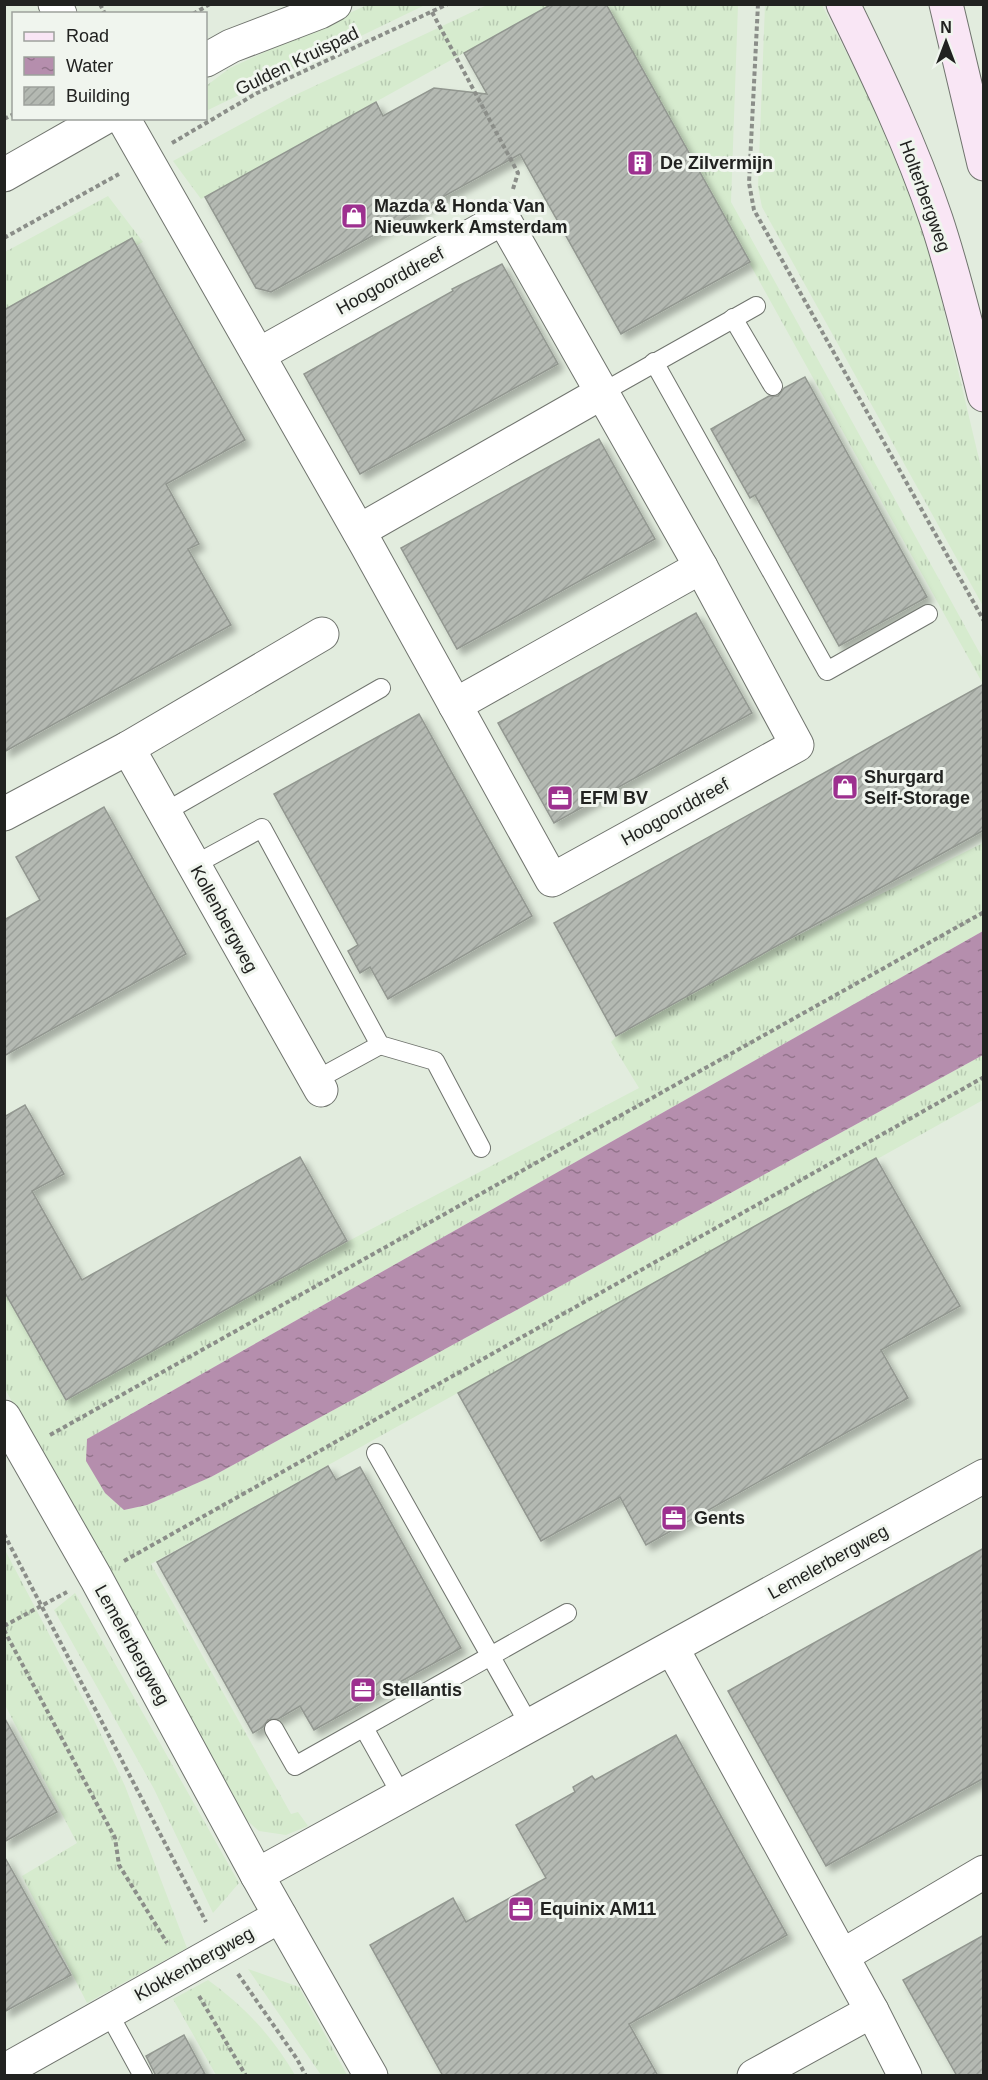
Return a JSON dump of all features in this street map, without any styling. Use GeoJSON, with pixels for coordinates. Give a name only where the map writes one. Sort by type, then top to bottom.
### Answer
{"type":"FeatureCollection","features":[{"type":"Feature","properties":{"kind":"main road","name":"Holterbergweg"},"geometry":{"type":"LineString","coordinates":[[843,4],[879,79],[935,217],[984,395]]}},
{"type":"Feature","properties":{"kind":"main road"},"geometry":{"type":"LineString","coordinates":[[946,4],[984,164]]}},
{"type":"Feature","properties":{"kind":"street"},"geometry":{"type":"LineString","coordinates":[[218,53],[278,4]]}},
{"type":"Feature","properties":{"kind":"street"},"geometry":{"type":"LineString","coordinates":[[218,53],[335,4]]}},
{"type":"Feature","properties":{"kind":"street"},"geometry":{"type":"LineString","coordinates":[[4,175],[100,120]]}},
{"type":"Feature","properties":{"kind":"street","name":"Hoogoorddreef"},"geometry":{"type":"LineString","coordinates":[[124,120],[147,159],[258,355],[359,531],[552,880],[797,745],[701,567],[503,218],[258,355]]}},
{"type":"Feature","properties":{"kind":"street"},"geometry":{"type":"LineString","coordinates":[[359,531],[603,392]]}},
{"type":"Feature","properties":{"kind":"street"},"geometry":{"type":"LineString","coordinates":[[454,705],[701,567]]}},
{"type":"Feature","properties":{"kind":"street"},"geometry":{"type":"LineString","coordinates":[[4,814],[128,748],[322,634]]}},
{"type":"Feature","properties":{"kind":"street","name":"Kollenbergweg"},"geometry":{"type":"LineString","coordinates":[[128,748],[318,1085]]}},
{"type":"Feature","properties":{"kind":"street","name":"Lemelerbergweg"},"geometry":{"type":"LineString","coordinates":[[4,1416],[96,1578],[257,1875],[371,2076]]}},
{"type":"Feature","properties":{"kind":"street","name":"Lemelerbergweg"},"geometry":{"type":"LineString","coordinates":[[257,1875],[984,1476]]}},
{"type":"Feature","properties":{"kind":"street"},"geometry":{"type":"LineString","coordinates":[[672,1648],[872,2011],[905,2076]]}},
{"type":"Feature","properties":{"kind":"street"},"geometry":{"type":"LineString","coordinates":[[842,1956],[984,1872]]}},
{"type":"Feature","properties":{"kind":"street","name":"Klokkenbergweg"},"geometry":{"type":"LineString","coordinates":[[4,2071],[280,1916]]}},
{"type":"Feature","properties":{"kind":"street"},"geometry":{"type":"LineString","coordinates":[[754,2076],[872,2011]]}},
{"type":"Feature","properties":{"kind":"lane"},"geometry":{"type":"LineString","coordinates":[[603,392],[756,306]]}},
{"type":"Feature","properties":{"kind":"lane"},"geometry":{"type":"LineString","coordinates":[[733,318],[773,386]]}},
{"type":"Feature","properties":{"kind":"lane"},"geometry":{"type":"LineString","coordinates":[[654,362],[827,670],[928,614]]}},
{"type":"Feature","properties":{"kind":"lane"},"geometry":{"type":"LineString","coordinates":[[165,812],[381,688]]}},
{"type":"Feature","properties":{"kind":"lane"},"geometry":{"type":"LineString","coordinates":[[194,865],[262,828],[380,1045],[435,1061],[481,1148]]}},
{"type":"Feature","properties":{"kind":"lane"},"geometry":{"type":"LineString","coordinates":[[318,1085],[380,1045]]}},
{"type":"Feature","properties":{"kind":"lane"},"geometry":{"type":"LineString","coordinates":[[376,1453],[530,1726]]}},
{"type":"Feature","properties":{"kind":"lane"},"geometry":{"type":"LineString","coordinates":[[274,1729],[296,1766],[567,1613]]}},
{"type":"Feature","properties":{"kind":"lane"},"geometry":{"type":"LineString","coordinates":[[364,1728],[402,1796]]}},
{"type":"Feature","properties":{"kind":"lane"},"geometry":{"type":"LineString","coordinates":[[108,2012],[143,2076]]}},
{"type":"Feature","properties":{"kind":"path"},"geometry":{"type":"LineString","coordinates":[[196,12],[210,4]]}},
{"type":"Feature","properties":{"kind":"path","name":"Gulden Kruispad"},"geometry":{"type":"LineString","coordinates":[[4,238],[147,159],[257,93],[448,4]]}},
{"type":"Feature","properties":{"kind":"path"},"geometry":{"type":"LineString","coordinates":[[758,4],[749,183],[754,210],[984,621]]}},
{"type":"Feature","properties":{"kind":"path"},"geometry":{"type":"LineString","coordinates":[[432,12],[518,173],[503,218]]}},
{"type":"Feature","properties":{"kind":"path"},"geometry":{"type":"LineString","coordinates":[[23,1450],[984,912]]}},
{"type":"Feature","properties":{"kind":"path"},"geometry":{"type":"LineString","coordinates":[[246,2076],[119,1865],[115,1838],[4,1628],[984,1077]]}},
{"type":"Feature","properties":{"kind":"path"},"geometry":{"type":"LineString","coordinates":[[4,1534],[220,1949],[297,2059],[306,2076]]}},
{"type":"Feature","properties":{"kind":"shaded area"},"geometry":{"type":"Polygon","coordinates":[[[5,5],[983,5],[983,2075],[5,2075],[5,5]]]}},
{"type":"Feature","properties":{"kind":"green space"},"geometry":{"type":"Polygon","coordinates":[[[367,5],[425,5],[207,111],[207,85],[230,68],[367,5]]]}},
{"type":"Feature","properties":{"kind":"green space"},"geometry":{"type":"Polygon","coordinates":[[[487,5],[550,5],[201,199],[173,161],[291,97],[487,5]]]}},
{"type":"Feature","properties":{"kind":"green space"},"geometry":{"type":"Polygon","coordinates":[[[606,5],[738,5],[731,202],[983,659],[983,684],[606,5]]]}},
{"type":"Feature","properties":{"kind":"green space"},"geometry":{"type":"Polygon","coordinates":[[[765,5],[822,5],[872,103],[926,235],[983,476],[983,606],[762,207],[758,187],[765,5]]]}},
{"type":"Feature","properties":{"kind":"green space"},"geometry":{"type":"Polygon","coordinates":[[[108,196],[143,242],[5,319],[5,252],[108,196]]]}},
{"type":"Feature","properties":{"kind":"green space"},"geometry":{"type":"Polygon","coordinates":[[[983,843],[983,931],[87,1439],[124,1510],[147,1505],[211,1477],[983,1055],[983,1100],[151,1564],[291,1814],[298,1812],[308,1826],[286,1835],[259,1831],[243,1817],[5,1389],[4,1285],[64,1391],[639,1088],[611,1042],[635,1017],[983,843]]]}},
{"type":"Feature","properties":{"kind":"green space"},"geometry":{"type":"Polygon","coordinates":[[[5,1550],[94,1720],[125,1786],[187,1948],[87,2003],[22,1876],[77,1843],[5,1705],[5,1550]]]}},
{"type":"Feature","properties":{"kind":"green space"},"geometry":{"type":"Polygon","coordinates":[[[75,1593],[239,1883],[213,1913],[154,1789],[54,1610],[75,1593]]]}},
{"type":"Feature","properties":{"kind":"green space"},"geometry":{"type":"Polygon","coordinates":[[[248,1969],[299,1987],[347,2075],[321,2075],[248,1969]]]}},
{"type":"Feature","properties":{"kind":"green space"},"geometry":{"type":"Polygon","coordinates":[[[208,1980],[257,2023],[295,2075],[216,2075],[173,1999],[208,1980]]]}},
{"type":"Feature","properties":{"kind":"water"},"geometry":{"type":"Polygon","coordinates":[[[983,931],[983,1055],[211,1477],[147,1505],[124,1510],[105,1493],[86,1461],[87,1439],[983,931]]]}},
{"type":"Feature","properties":{"kind":"building"},"geometry":{"type":"Polygon","coordinates":[[[552,4],[606,4],[750,262],[621,334],[520,154],[271,292],[256,288],[205,197],[376,102],[383,116],[434,88],[487,94],[464,53],[552,4]]]}},
{"type":"Feature","properties":{"kind":"building"},"geometry":{"type":"Polygon","coordinates":[[[132,238],[245,440],[166,484],[199,544],[188,549],[231,625],[4,752],[4,310],[132,238]]]}},
{"type":"Feature","properties":{"kind":"building"},"geometry":{"type":"Polygon","coordinates":[[[502,264],[558,364],[360,474],[304,374],[453,291],[452,289],[502,264]]]}},
{"type":"Feature","properties":{"kind":"building"},"geometry":{"type":"Polygon","coordinates":[[[805,377],[927,597],[839,646],[755,495],[750,498],[711,429],[769,396],[778,396],[784,388],[805,377]]]}},
{"type":"Feature","properties":{"kind":"building"},"geometry":{"type":"Polygon","coordinates":[[[599,439],[655,539],[457,649],[401,548],[599,439]]]}},
{"type":"Feature","properties":{"kind":"building"},"geometry":{"type":"Polygon","coordinates":[[[696,613],[752,713],[554,823],[498,723],[696,613]]]}},
{"type":"Feature","properties":{"kind":"building"},"geometry":{"type":"Polygon","coordinates":[[[984,684],[984,830],[616,1036],[554,923],[984,684]]]}},
{"type":"Feature","properties":{"kind":"building"},"geometry":{"type":"Polygon","coordinates":[[[419,714],[532,916],[388,999],[370,967],[360,973],[348,951],[358,945],[274,794],[419,714]]]}},
{"type":"Feature","properties":{"kind":"building"},"geometry":{"type":"Polygon","coordinates":[[[104,807],[186,954],[4,1056],[4,920],[40,900],[16,857],[104,807]]]}},
{"type":"Feature","properties":{"kind":"building"},"geometry":{"type":"Polygon","coordinates":[[[25,1105],[64,1174],[32,1191],[82,1280],[300,1157],[347,1241],[66,1400],[4,1291],[4,1117],[25,1105]]]}},
{"type":"Feature","properties":{"kind":"building"},"geometry":{"type":"Polygon","coordinates":[[[876,1158],[960,1306],[881,1350],[908,1398],[646,1545],[620,1497],[541,1541],[458,1393],[876,1158]]]}},
{"type":"Feature","properties":{"kind":"building"},"geometry":{"type":"Polygon","coordinates":[[[328,1466],[336,1480],[360,1467],[461,1648],[314,1730],[300,1706],[278,1719],[268,1720],[263,1727],[253,1733],[157,1562],[328,1466]]]}},
{"type":"Feature","properties":{"kind":"building"},"geometry":{"type":"Polygon","coordinates":[[[984,1548],[984,1778],[826,1866],[728,1691],[984,1548]]]}},
{"type":"Feature","properties":{"kind":"building"},"geometry":{"type":"Polygon","coordinates":[[[4,1717],[57,1812],[4,1842],[4,1717]]]}},
{"type":"Feature","properties":{"kind":"building"},"geometry":{"type":"Polygon","coordinates":[[[676,1735],[787,1935],[629,2024],[658,2076],[443,2076],[370,1945],[453,1898],[466,1922],[546,1878],[516,1825],[575,1792],[573,1787],[592,1776],[595,1780],[676,1735]]]}},
{"type":"Feature","properties":{"kind":"building"},"geometry":{"type":"Polygon","coordinates":[[[4,1856],[71,1975],[4,2012],[4,1856]]]}},
{"type":"Feature","properties":{"kind":"building"},"geometry":{"type":"Polygon","coordinates":[[[984,1935],[984,2076],[957,2076],[903,1980],[984,1935]]]}},
{"type":"Feature","properties":{"kind":"building"},"geometry":{"type":"Polygon","coordinates":[[[184,2035],[206,2076],[156,2076],[146,2056],[184,2035]]]}},
{"type":"Feature","properties":{"kind":"place","name":"De Zilvermijn"},"geometry":{"type":"Point","coordinates":[640,163]}},
{"type":"Feature","properties":{"kind":"place","name":"Mazda & Honda Van Nieuwkerk Amsterdam"},"geometry":{"type":"Point","coordinates":[354,216]}},
{"type":"Feature","properties":{"kind":"place","name":"Shurgard Self-Storage"},"geometry":{"type":"Point","coordinates":[845,787]}},
{"type":"Feature","properties":{"kind":"place","name":"EFM BV"},"geometry":{"type":"Point","coordinates":[560,798]}},
{"type":"Feature","properties":{"kind":"place","name":"Gents"},"geometry":{"type":"Point","coordinates":[674,1518]}},
{"type":"Feature","properties":{"kind":"place","name":"Stellantis"},"geometry":{"type":"Point","coordinates":[363,1690]}},
{"type":"Feature","properties":{"kind":"place","name":"Equinix AM11"},"geometry":{"type":"Point","coordinates":[521,1909]}}]}
